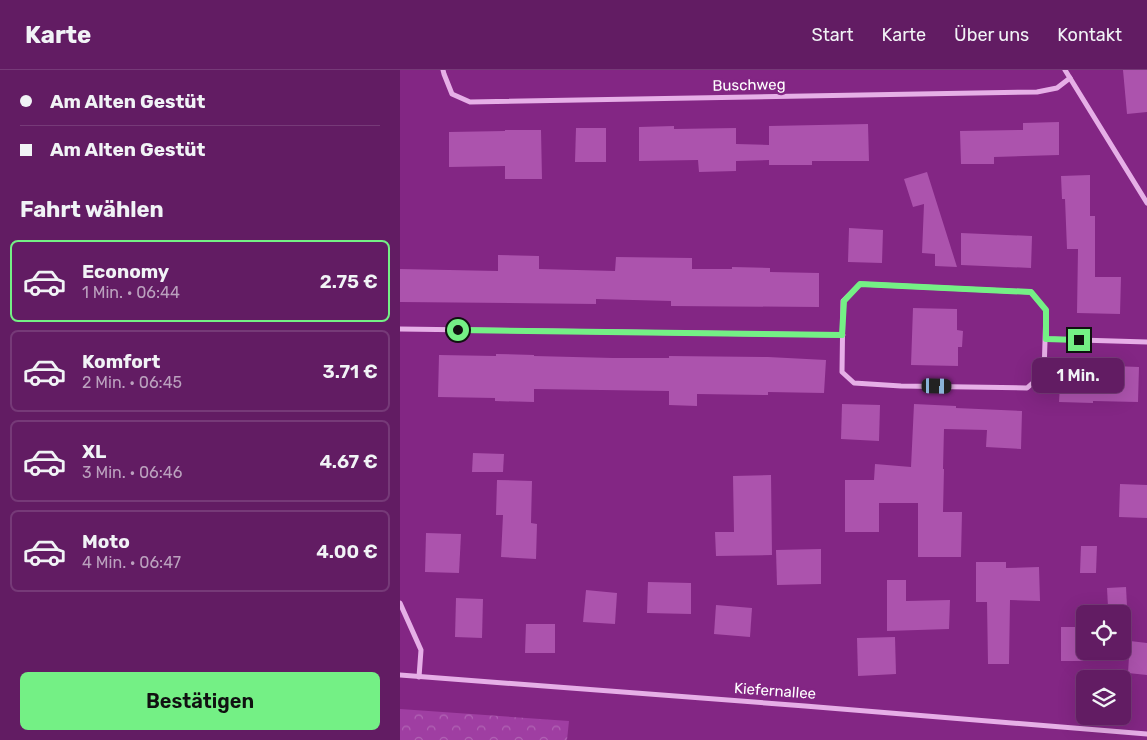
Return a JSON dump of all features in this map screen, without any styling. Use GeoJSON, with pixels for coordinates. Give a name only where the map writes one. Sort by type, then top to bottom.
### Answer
{"type":"FeatureCollection","features":[{"type":"Feature","properties":{"kind":"street","name":"Buschweg"},"geometry":{"type":"LineString","coordinates":[[444,70],[452,94],[470,102],[1037,92],[1057,88],[1070,78]]}},
{"type":"Feature","properties":{"kind":"street"},"geometry":{"type":"LineString","coordinates":[[1065,70],[1147,203]]}},
{"type":"Feature","properties":{"kind":"street"},"geometry":{"type":"LineString","coordinates":[[860,284],[1031,292],[1046,310],[1046,339],[1044,373],[1026,388],[901,386],[854,383],[842,372],[844,301],[860,284]]}},
{"type":"Feature","properties":{"kind":"street"},"geometry":{"type":"LineString","coordinates":[[400,329],[842,335]]}},
{"type":"Feature","properties":{"kind":"street"},"geometry":{"type":"LineString","coordinates":[[1046,339],[1147,342]]}},
{"type":"Feature","properties":{"kind":"street"},"geometry":{"type":"LineString","coordinates":[[400,603],[421,650],[419,676]]}},
{"type":"Feature","properties":{"kind":"street","name":"Kiefernallee"},"geometry":{"type":"LineString","coordinates":[[400,675],[1147,734]]}},
{"type":"Feature","properties":{"kind":"green space"},"geometry":{"type":"Polygon","coordinates":[[[400,709],[569,721],[567,740],[400,740],[400,709]]]}},
{"type":"Feature","properties":{"kind":"building"},"geometry":{"type":"Polygon","coordinates":[[[1123,70],[1147,70],[1147,112],[1127,114],[1123,70]]]}},
{"type":"Feature","properties":{"kind":"building"},"geometry":{"type":"Polygon","coordinates":[[[1059,122],[1059,155],[994,157],[994,164],[961,164],[960,131],[1023,130],[1023,123],[1059,122]]]}},
{"type":"Feature","properties":{"kind":"building"},"geometry":{"type":"Polygon","coordinates":[[[868,124],[869,161],[812,161],[812,165],[769,165],[769,160],[736,161],[736,171],[699,172],[698,160],[639,161],[639,127],[674,126],[674,129],[736,128],[736,144],[769,145],[769,126],[868,124]]]}},
{"type":"Feature","properties":{"kind":"building"},"geometry":{"type":"Polygon","coordinates":[[[576,128],[606,128],[606,162],[575,162],[576,128]]]}},
{"type":"Feature","properties":{"kind":"building"},"geometry":{"type":"Polygon","coordinates":[[[541,130],[542,179],[505,179],[505,166],[449,167],[449,132],[541,130]]]}},
{"type":"Feature","properties":{"kind":"building"},"geometry":{"type":"Polygon","coordinates":[[[927,172],[957,267],[935,266],[935,254],[922,253],[924,204],[913,207],[904,179],[927,172]]]}},
{"type":"Feature","properties":{"kind":"building"},"geometry":{"type":"Polygon","coordinates":[[[1090,175],[1090,216],[1095,216],[1095,277],[1121,277],[1120,314],[1077,313],[1078,249],[1067,249],[1065,199],[1062,199],[1061,176],[1090,175]]]}},
{"type":"Feature","properties":{"kind":"building"},"geometry":{"type":"Polygon","coordinates":[[[849,228],[883,230],[882,263],[848,262],[849,228]]]}},
{"type":"Feature","properties":{"kind":"building"},"geometry":{"type":"Polygon","coordinates":[[[961,233],[1032,236],[1031,268],[961,265],[961,233]]]}},
{"type":"Feature","properties":{"kind":"building"},"geometry":{"type":"Polygon","coordinates":[[[498,255],[539,256],[539,269],[615,271],[616,257],[692,258],[692,269],[770,268],[770,272],[819,273],[819,307],[671,306],[671,301],[596,299],[596,304],[400,302],[400,269],[498,271],[498,255]]]}},
{"type":"Feature","properties":{"kind":"building"},"geometry":{"type":"Polygon","coordinates":[[[913,308],[957,309],[957,330],[963,331],[962,347],[958,347],[958,366],[911,365],[913,308]]]}},
{"type":"Feature","properties":{"kind":"building"},"geometry":{"type":"Polygon","coordinates":[[[496,354],[613,358],[669,358],[669,356],[768,357],[826,360],[824,393],[768,392],[768,395],[697,394],[697,406],[669,405],[669,391],[534,389],[534,402],[495,401],[495,398],[438,397],[439,355],[496,356],[496,354]]]}},
{"type":"Feature","properties":{"kind":"building"},"geometry":{"type":"Polygon","coordinates":[[[1061,366],[1139,367],[1138,402],[1059,402],[1061,366]]]}},
{"type":"Feature","properties":{"kind":"building"},"geometry":{"type":"Polygon","coordinates":[[[842,404],[880,405],[879,441],[841,439],[842,404]]]}},
{"type":"Feature","properties":{"kind":"building"},"geometry":{"type":"Polygon","coordinates":[[[914,404],[1022,411],[1021,449],[986,447],[987,430],[944,429],[943,512],[962,512],[961,557],[918,557],[918,503],[879,503],[879,532],[845,532],[845,480],[874,480],[875,464],[911,467],[914,404]]]}},
{"type":"Feature","properties":{"kind":"building"},"geometry":{"type":"Polygon","coordinates":[[[473,453],[504,454],[503,472],[472,472],[473,453]]]}},
{"type":"Feature","properties":{"kind":"building"},"geometry":{"type":"Polygon","coordinates":[[[771,475],[772,555],[716,556],[715,532],[734,532],[733,476],[771,475]]]}},
{"type":"Feature","properties":{"kind":"building"},"geometry":{"type":"Polygon","coordinates":[[[497,480],[532,481],[531,523],[537,524],[536,559],[501,557],[503,515],[496,515],[497,480]]]}},
{"type":"Feature","properties":{"kind":"building"},"geometry":{"type":"Polygon","coordinates":[[[1120,484],[1147,485],[1147,518],[1119,517],[1120,484]]]}},
{"type":"Feature","properties":{"kind":"building"},"geometry":{"type":"Polygon","coordinates":[[[426,533],[461,534],[459,573],[425,572],[426,533]]]}},
{"type":"Feature","properties":{"kind":"building"},"geometry":{"type":"Polygon","coordinates":[[[1081,546],[1097,546],[1096,573],[1080,573],[1081,546]]]}},
{"type":"Feature","properties":{"kind":"building"},"geometry":{"type":"Polygon","coordinates":[[[821,549],[821,584],[777,585],[776,550],[821,549]]]}},
{"type":"Feature","properties":{"kind":"building"},"geometry":{"type":"Polygon","coordinates":[[[976,562],[1006,562],[1006,568],[1039,567],[1040,601],[1010,600],[1009,664],[988,664],[987,602],[976,602],[976,562]]]}},
{"type":"Feature","properties":{"kind":"building"},"geometry":{"type":"Polygon","coordinates":[[[887,580],[906,580],[906,601],[950,600],[949,629],[887,631],[887,580]]]}},
{"type":"Feature","properties":{"kind":"building"},"geometry":{"type":"Polygon","coordinates":[[[648,582],[691,583],[691,614],[647,613],[648,582]]]}},
{"type":"Feature","properties":{"kind":"building"},"geometry":{"type":"Polygon","coordinates":[[[1126,587],[1127,605],[1108,605],[1107,588],[1126,587]]]}},
{"type":"Feature","properties":{"kind":"building"},"geometry":{"type":"Polygon","coordinates":[[[586,590],[617,593],[615,624],[583,622],[586,590]]]}},
{"type":"Feature","properties":{"kind":"building"},"geometry":{"type":"Polygon","coordinates":[[[456,598],[483,599],[482,638],[455,637],[456,598]]]}},
{"type":"Feature","properties":{"kind":"building"},"geometry":{"type":"Polygon","coordinates":[[[716,605],[752,608],[750,637],[714,634],[716,605]]]}},
{"type":"Feature","properties":{"kind":"building"},"geometry":{"type":"Polygon","coordinates":[[[526,624],[555,624],[555,653],[525,653],[526,624]]]}},
{"type":"Feature","properties":{"kind":"building"},"geometry":{"type":"Polygon","coordinates":[[[1061,627],[1076,627],[1076,660],[1085,661],[1061,661],[1061,627]]]}},
{"type":"Feature","properties":{"kind":"building"},"geometry":{"type":"Polygon","coordinates":[[[895,637],[896,674],[858,676],[857,638],[895,637]]]}},
{"type":"Feature","properties":{"kind":"building"},"geometry":{"type":"Polygon","coordinates":[[[1131,641],[1147,643],[1147,675],[1131,673],[1131,670],[1128,670],[1129,660],[1131,660],[1131,641]]]}},
{"type":"Feature","properties":{"kind":"route"},"geometry":{"type":"LineString","coordinates":[[458,330],[842,335],[844,301],[860,284],[1031,292],[1046,310],[1046,339],[1079,340]]}}]}
